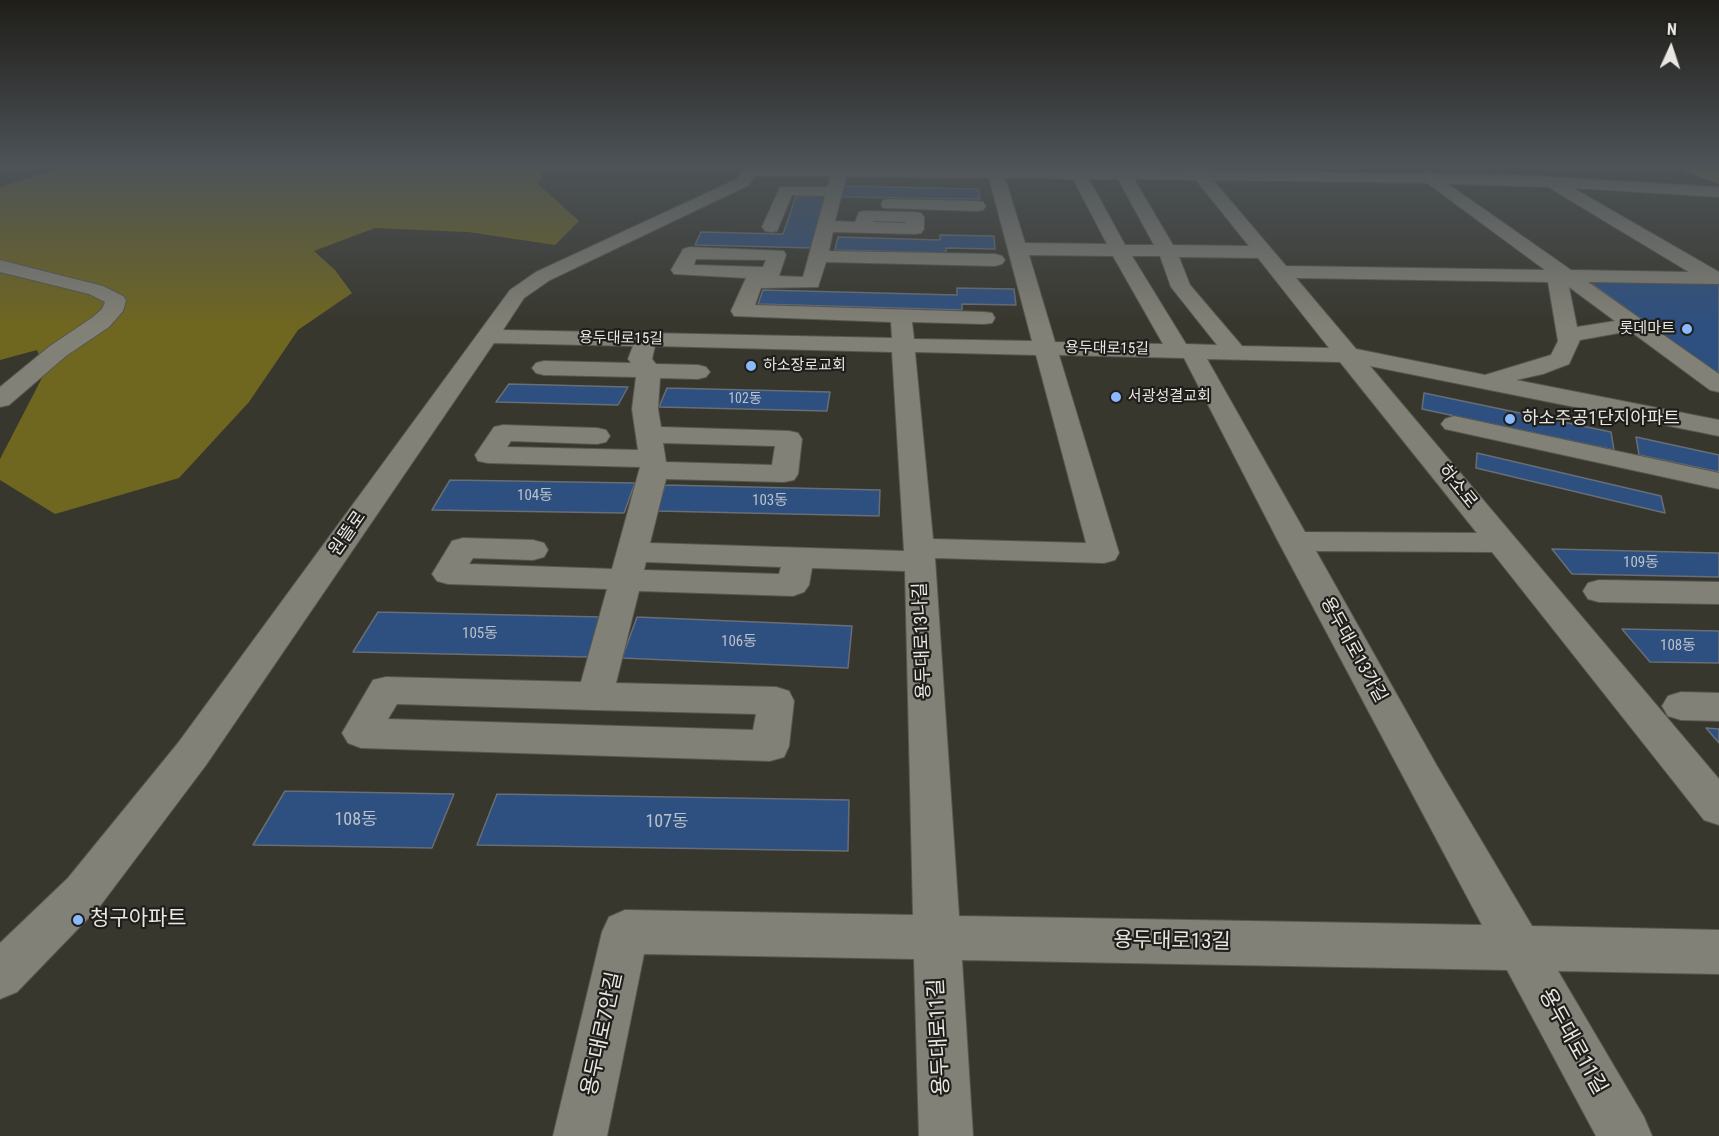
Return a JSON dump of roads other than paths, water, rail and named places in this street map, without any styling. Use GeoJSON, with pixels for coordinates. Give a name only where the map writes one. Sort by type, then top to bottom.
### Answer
{"type":"FeatureCollection","features":[{"type":"Feature","properties":{"kind":"street","name":"원뜰로"},"geometry":{"type":"LineString","coordinates":[[0,976],[84,892],[192,754],[517,294],[543,276],[662,220]]}},
{"type":"Feature","properties":{"kind":"street"},"geometry":{"type":"LineString","coordinates":[[771,226],[773,220]]}},
{"type":"Feature","properties":{"kind":"street"},"geometry":{"type":"LineString","coordinates":[[827,220],[811,283],[753,282],[742,311],[902,330],[984,318]]}},
{"type":"Feature","properties":{"kind":"street"},"geometry":{"type":"LineString","coordinates":[[533,550],[463,548],[448,574],[629,566],[793,585],[798,558],[1104,553],[1010,220]]}},
{"type":"Feature","properties":{"kind":"street","name":"용두대로13가길"},"geometry":{"type":"LineString","coordinates":[[1103,220],[1119,250],[1185,350],[1519,948]]}},
{"type":"Feature","properties":{"kind":"street"},"geometry":{"type":"LineString","coordinates":[[1149,220],[1167,251],[1181,287],[1235,352]]}},
{"type":"Feature","properties":{"kind":"street","name":"하소로"},"geometry":{"type":"LineString","coordinates":[[1238,220],[1719,807]]}},
{"type":"Feature","properties":{"kind":"street"},"geometry":{"type":"LineString","coordinates":[[1511,220],[1561,276],[1634,324],[1719,385]]}},
{"type":"Feature","properties":{"kind":"street"},"geometry":{"type":"LineString","coordinates":[[1616,220],[1716,278]]}},
{"type":"Feature","properties":{"kind":"street"},"geometry":{"type":"LineString","coordinates":[[825,226],[863,227]]}},
{"type":"Feature","properties":{"kind":"street"},"geometry":{"type":"LineString","coordinates":[[1018,249],[1265,252]]}},
{"type":"Feature","properties":{"kind":"street"},"geometry":{"type":"LineString","coordinates":[[773,266],[995,260]]}},
{"type":"Feature","properties":{"kind":"street"},"geometry":{"type":"LineString","coordinates":[[0,266],[96,290],[116,300],[112,310],[100,322],[57,351],[0,400]]}},
{"type":"Feature","properties":{"kind":"street"},"geometry":{"type":"LineString","coordinates":[[816,266],[837,276]]}},
{"type":"Feature","properties":{"kind":"street"},"geometry":{"type":"LineString","coordinates":[[1282,272],[1716,278]]}},
{"type":"Feature","properties":{"kind":"street"},"geometry":{"type":"LineString","coordinates":[[1480,381],[1535,369],[1561,359],[1569,341],[1561,276]]}},
{"type":"Feature","properties":{"kind":"street"},"geometry":{"type":"LineString","coordinates":[[1568,335],[1634,324]]}},
{"type":"Feature","properties":{"kind":"street","name":"용두대로15길"},"geometry":{"type":"LineString","coordinates":[[488,336],[646,339],[902,330],[1046,348],[1350,355],[1719,428]]}},
{"type":"Feature","properties":{"kind":"street","name":"용두대로13나길"},"geometry":{"type":"LineString","coordinates":[[902,330],[919,555],[935,938]]}},
{"type":"Feature","properties":{"kind":"street"},"geometry":{"type":"LineString","coordinates":[[595,696],[629,566],[652,454],[645,409],[649,370],[640,359],[646,339]]}},
{"type":"Feature","properties":{"kind":"street"},"geometry":{"type":"LineString","coordinates":[[544,368],[698,372]]}},
{"type":"Feature","properties":{"kind":"street"},"geometry":{"type":"LineString","coordinates":[[1454,424],[1719,481]]}},
{"type":"Feature","properties":{"kind":"street"},"geometry":{"type":"LineString","coordinates":[[597,436],[503,433],[488,455],[652,454]]}},
{"type":"Feature","properties":{"kind":"street"},"geometry":{"type":"LineString","coordinates":[[1293,541],[1503,543]]}},
{"type":"Feature","properties":{"kind":"street"},"geometry":{"type":"LineString","coordinates":[[1599,591],[1719,593]]}},
{"type":"Feature","properties":{"kind":"street"},"geometry":{"type":"LineString","coordinates":[[386,690],[595,696],[776,701],[770,746],[360,733],[386,690]]}},
{"type":"Feature","properties":{"kind":"street"},"geometry":{"type":"LineString","coordinates":[[1681,706],[1719,707]]}},
{"type":"Feature","properties":{"kind":"street","name":"용두대로13길"},"geometry":{"type":"LineString","coordinates":[[625,932],[1719,952]]}},
{"type":"Feature","properties":{"kind":"street","name":"용두대로7안길"},"geometry":{"type":"LineString","coordinates":[[580,1136],[625,932]]}},
{"type":"Feature","properties":{"kind":"street","name":"용두대로11길"},"geometry":{"type":"LineString","coordinates":[[935,938],[946,1136]]}},
{"type":"Feature","properties":{"kind":"street","name":"용두대로11길"},"geometry":{"type":"LineString","coordinates":[[1519,948],[1625,1136]]}},
{"type":"Feature","properties":{"kind":"place","name":"롯데마트"},"geometry":{"type":"Point","coordinates":[1687,329]}},
{"type":"Feature","properties":{"kind":"place","name":"하소장로교회"},"geometry":{"type":"Point","coordinates":[751,366]}},
{"type":"Feature","properties":{"kind":"place","name":"서광성결교회"},"geometry":{"type":"Point","coordinates":[1116,397]}},
{"type":"Feature","properties":{"kind":"place","name":"하소주공1단지아파트"},"geometry":{"type":"Point","coordinates":[1510,419]}},
{"type":"Feature","properties":{"kind":"place","name":"청구아파트"},"geometry":{"type":"Point","coordinates":[78,920]}}]}
